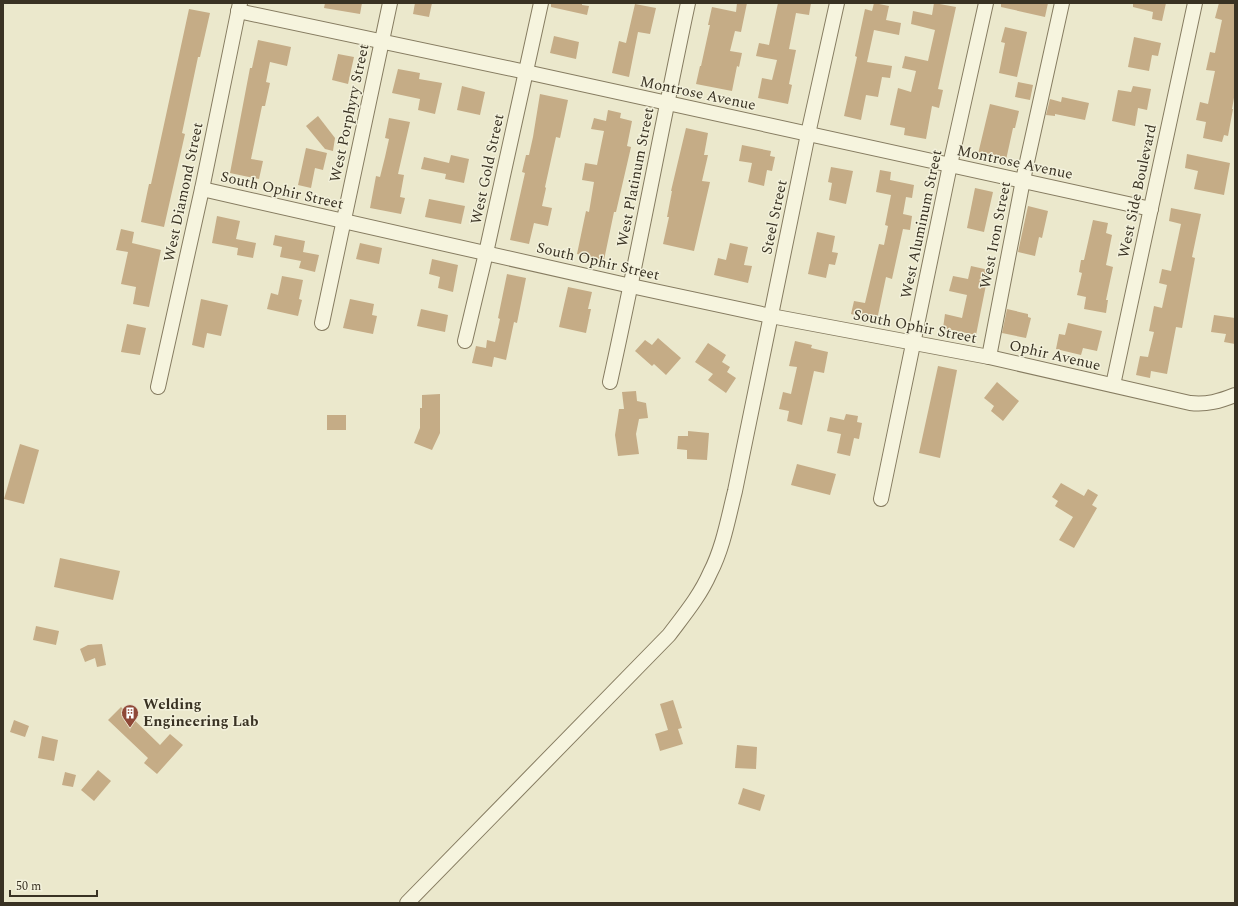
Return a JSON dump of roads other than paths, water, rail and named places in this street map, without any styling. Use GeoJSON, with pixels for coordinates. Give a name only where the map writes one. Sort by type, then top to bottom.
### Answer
{"type":"FeatureCollection","features":[{"type":"Feature","properties":{"kind":"street","name":"West Porphyry Street"},"geometry":{"type":"LineString","coordinates":[[322,323],[390,3]]}},
{"type":"Feature","properties":{"kind":"street","name":"West Gold Street"},"geometry":{"type":"LineString","coordinates":[[464,341],[486,253],[541,3]]}},
{"type":"Feature","properties":{"kind":"street","name":"West Platinum Street"},"geometry":{"type":"LineString","coordinates":[[610,382],[631,286],[688,3]]}},
{"type":"Feature","properties":{"kind":"street","name":"Steel Street"},"geometry":{"type":"LineString","coordinates":[[407,903],[669,635],[690,608],[710,573],[723,539],[746,437],[808,134],[837,3]]}},
{"type":"Feature","properties":{"kind":"street","name":"West Aluminum Street"},"geometry":{"type":"LineString","coordinates":[[882,498],[950,165],[986,3]]}},
{"type":"Feature","properties":{"kind":"street","name":"West Iron Street"},"geometry":{"type":"LineString","coordinates":[[989,357],[1023,180],[1062,3]]}},
{"type":"Feature","properties":{"kind":"street","name":"West Side Boulevard"},"geometry":{"type":"LineString","coordinates":[[1113,386],[1195,3]]}},
{"type":"Feature","properties":{"kind":"street","name":"Montrose Avenue"},"geometry":{"type":"LineString","coordinates":[[239,7],[381,42],[526,72],[1151,209]]}},
{"type":"Feature","properties":{"kind":"street","name":"West Diamond Street"},"geometry":{"type":"LineString","coordinates":[[158,387],[202,189],[239,7]]}},
{"type":"Feature","properties":{"kind":"street","name":"South Ophir Street"},"geometry":{"type":"LineString","coordinates":[[202,189],[344,222],[771,316],[989,357]]}},
{"type":"Feature","properties":{"kind":"street","name":"Ophir Avenue"},"geometry":{"type":"LineString","coordinates":[[989,357],[1113,386],[1199,404],[1217,402],[1235,395]]}},
{"type":"Feature","properties":{"kind":"place","name":"Welding Engineering Lab"},"geometry":{"type":"Point","coordinates":[130,728]}}]}
